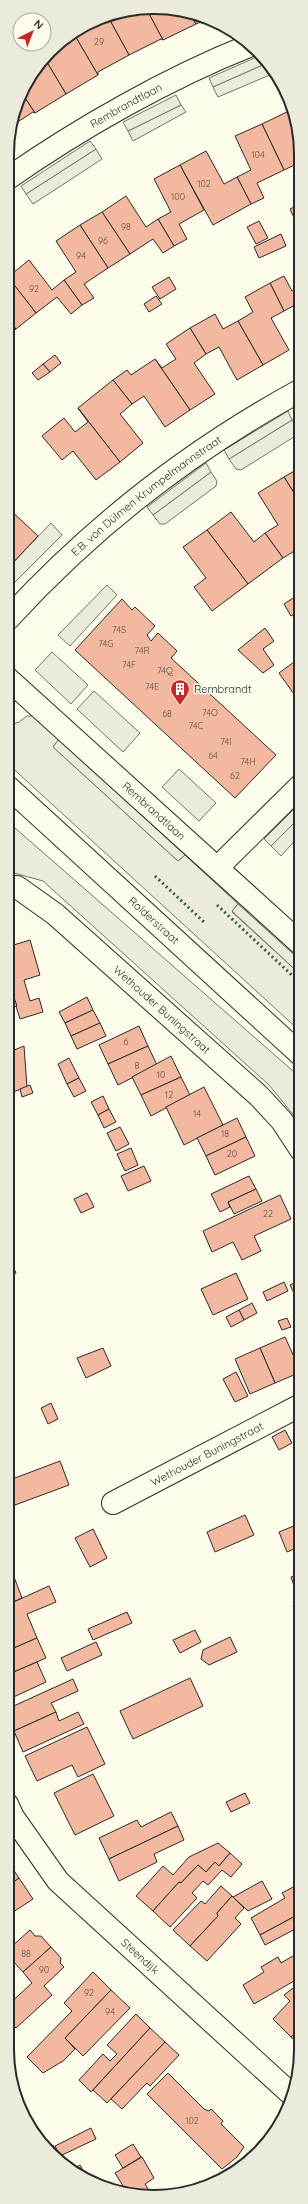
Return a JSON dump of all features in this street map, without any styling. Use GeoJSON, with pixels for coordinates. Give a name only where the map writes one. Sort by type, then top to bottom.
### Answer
{"type":"FeatureCollection","features":[{"type":"Feature","properties":{"kind":"street","name":"Rembrandtlaan"},"geometry":{"type":"LineString","coordinates":[[14,175],[102,119],[220,57],[244,48]]}},
{"type":"Feature","properties":{"kind":"street","name":"E.B. von Dülmen Krumpelmannstraat"},"geometry":{"type":"LineString","coordinates":[[14,613],[85,543],[157,482],[265,410],[294,394]]}},
{"type":"Feature","properties":{"kind":"street","name":"Rembrandtlaan"},"geometry":{"type":"LineString","coordinates":[[14,684],[218,867],[294,938]]}},
{"type":"Feature","properties":{"kind":"street","name":"Rolderstraat"},"geometry":{"type":"LineString","coordinates":[[14,792],[294,1049]]}},
{"type":"Feature","properties":{"kind":"street"},"geometry":{"type":"LineString","coordinates":[[218,867],[294,792]]}},
{"type":"Feature","properties":{"kind":"street","name":"Wethouder Buningstraat"},"geometry":{"type":"LineString","coordinates":[[14,887],[17,887],[55,914],[259,1096],[282,1122],[294,1140]]}},
{"type":"Feature","properties":{"kind":"street","name":"Wethouder Buningstraat"},"geometry":{"type":"LineString","coordinates":[[113,1503],[294,1409]]}},
{"type":"Feature","properties":{"kind":"street","name":"Steendijk"},"geometry":{"type":"LineString","coordinates":[[14,1821],[58,1881],[287,2091]]}},
{"type":"Feature","properties":{"kind":"shaded area"},"geometry":{"type":"Polygon","coordinates":[[[255,58],[262,65],[213,87],[209,78],[255,58]]]}},
{"type":"Feature","properties":{"kind":"shaded area"},"geometry":{"type":"Polygon","coordinates":[[[262,65],[269,75],[218,97],[213,87],[262,65]]]}},
{"type":"Feature","properties":{"kind":"shaded area"},"geometry":{"type":"Polygon","coordinates":[[[176,95],[181,105],[128,131],[123,122],[176,95]]]}},
{"type":"Feature","properties":{"kind":"shaded area"},"geometry":{"type":"Polygon","coordinates":[[[181,105],[186,112],[133,141],[128,131],[181,105]]]}},
{"type":"Feature","properties":{"kind":"shaded area"},"geometry":{"type":"Polygon","coordinates":[[[90,141],[96,149],[26,194],[21,186],[90,141]]]}},
{"type":"Feature","properties":{"kind":"shaded area"},"geometry":{"type":"Polygon","coordinates":[[[96,149],[102,159],[33,204],[26,194],[96,149]]]}},
{"type":"Feature","properties":{"kind":"shaded area"},"geometry":{"type":"Polygon","coordinates":[[[288,411],[292,420],[229,459],[224,450],[288,411]]]}},
{"type":"Feature","properties":{"kind":"shaded area"},"geometry":{"type":"Polygon","coordinates":[[[292,420],[294,423],[294,437],[241,470],[236,469],[229,459],[292,420]]]}},
{"type":"Feature","properties":{"kind":"shaded area"},"geometry":{"type":"Polygon","coordinates":[[[206,463],[211,472],[153,515],[147,507],[206,463]]]}},
{"type":"Feature","properties":{"kind":"shaded area"},"geometry":{"type":"Polygon","coordinates":[[[211,472],[217,481],[216,486],[165,524],[160,524],[153,515],[211,472]]]}},
{"type":"Feature","properties":{"kind":"shaded area"},"geometry":{"type":"Polygon","coordinates":[[[51,523],[62,535],[14,583],[14,562],[51,523]]]}},
{"type":"Feature","properties":{"kind":"shaded area"},"geometry":{"type":"Polygon","coordinates":[[[107,585],[117,595],[70,646],[58,635],[107,585]]]}},
{"type":"Feature","properties":{"kind":"shaded area"},"geometry":{"type":"Polygon","coordinates":[[[52,652],[88,685],[71,704],[35,670],[52,652]]]}},
{"type":"Feature","properties":{"kind":"shaded area"},"geometry":{"type":"Polygon","coordinates":[[[94,691],[140,733],[123,752],[77,709],[94,691]]]}},
{"type":"Feature","properties":{"kind":"shaded area"},"geometry":{"type":"Polygon","coordinates":[[[27,716],[35,716],[59,739],[53,747],[178,861],[185,855],[238,904],[232,912],[294,969],[294,1026],[14,769],[14,724],[27,716]]]}},
{"type":"Feature","properties":{"kind":"shaded area"},"geometry":{"type":"Polygon","coordinates":[[[59,739],[185,855],[178,861],[53,747],[59,739]]]}},
{"type":"Feature","properties":{"kind":"shaded area"},"geometry":{"type":"Polygon","coordinates":[[[179,769],[216,803],[199,821],[162,787],[179,769]]]}},
{"type":"Feature","properties":{"kind":"shaded area"},"geometry":{"type":"Polygon","coordinates":[[[294,809],[294,823],[271,846],[264,839],[294,809]]]}},
{"type":"Feature","properties":{"kind":"shaded area"},"geometry":{"type":"Polygon","coordinates":[[[294,823],[294,842],[281,856],[271,846],[294,823]]]}},
{"type":"Feature","properties":{"kind":"shaded area"},"geometry":{"type":"Polygon","coordinates":[[[14,827],[294,1072],[294,1115],[269,1085],[43,881],[14,873],[14,827]]]}},
{"type":"Feature","properties":{"kind":"shaded area"},"geometry":{"type":"Polygon","coordinates":[[[238,904],[294,955],[294,969],[232,911],[238,904]]]}},
{"type":"Feature","properties":{"kind":"building"},"geometry":{"type":"Polygon","coordinates":[[[149,14],[172,15],[194,20],[196,24],[163,40],[149,14]]]}},
{"type":"Feature","properties":{"kind":"building"},"geometry":{"type":"Polygon","coordinates":[[[149,14],[163,40],[161,39],[129,55],[110,21],[136,15],[149,14]]]}},
{"type":"Feature","properties":{"kind":"building"},"geometry":{"type":"Polygon","coordinates":[[[194,20],[201,22],[196,24],[194,20]]]}},
{"type":"Feature","properties":{"kind":"building"},"geometry":{"type":"Polygon","coordinates":[[[110,21],[129,55],[98,72],[98,75],[76,38],[110,21]]]}},
{"type":"Feature","properties":{"kind":"building"},"geometry":{"type":"Polygon","coordinates":[[[76,38],[98,75],[66,94],[48,64],[55,55],[76,38]]]}},
{"type":"Feature","properties":{"kind":"building"},"geometry":{"type":"Polygon","coordinates":[[[48,64],[66,94],[35,113],[25,98],[33,84],[48,64]]]}},
{"type":"Feature","properties":{"kind":"building"},"geometry":{"type":"Polygon","coordinates":[[[25,98],[35,113],[33,112],[18,122],[25,98]]]}},
{"type":"Feature","properties":{"kind":"building"},"geometry":{"type":"Polygon","coordinates":[[[288,112],[294,145],[294,165],[284,170],[262,124],[288,112]]]}},
{"type":"Feature","properties":{"kind":"building"},"geometry":{"type":"Polygon","coordinates":[[[262,124],[284,170],[257,183],[264,198],[251,204],[237,177],[251,170],[235,136],[262,124]]]}},
{"type":"Feature","properties":{"kind":"building"},"geometry":{"type":"Polygon","coordinates":[[[206,151],[224,184],[237,177],[251,204],[213,225],[180,165],[206,151]]]}},
{"type":"Feature","properties":{"kind":"building"},"geometry":{"type":"Polygon","coordinates":[[[180,165],[204,210],[179,224],[187,239],[174,246],[158,219],[171,212],[154,179],[180,165]]]}},
{"type":"Feature","properties":{"kind":"building"},"geometry":{"type":"Polygon","coordinates":[[[126,196],[146,227],[158,219],[174,246],[163,253],[153,239],[130,254],[102,212],[126,196]]]}},
{"type":"Feature","properties":{"kind":"building"},"geometry":{"type":"Polygon","coordinates":[[[294,207],[294,218],[290,209],[294,207]]]}},
{"type":"Feature","properties":{"kind":"building"},"geometry":{"type":"Polygon","coordinates":[[[102,212],[130,254],[108,268],[80,225],[102,212]]]}},
{"type":"Feature","properties":{"kind":"building"},"geometry":{"type":"Polygon","coordinates":[[[259,221],[268,238],[256,244],[247,227],[259,221]]]}},
{"type":"Feature","properties":{"kind":"building"},"geometry":{"type":"Polygon","coordinates":[[[80,225],[108,268],[84,284],[94,298],[82,305],[64,280],[76,272],[56,241],[80,225]]]}},
{"type":"Feature","properties":{"kind":"building"},"geometry":{"type":"Polygon","coordinates":[[[281,234],[286,246],[259,258],[254,247],[281,234]]]}},
{"type":"Feature","properties":{"kind":"building"},"geometry":{"type":"Polygon","coordinates":[[[29,260],[52,290],[64,280],[82,305],[71,314],[57,297],[36,313],[14,285],[14,272],[29,260]]]}},
{"type":"Feature","properties":{"kind":"building"},"geometry":{"type":"Polygon","coordinates":[[[284,276],[292,291],[294,290],[294,306],[284,311],[270,283],[284,276]]]}},
{"type":"Feature","properties":{"kind":"building"},"geometry":{"type":"Polygon","coordinates":[[[169,277],[176,289],[160,299],[152,287],[169,277]]]}},
{"type":"Feature","properties":{"kind":"building"},"geometry":{"type":"Polygon","coordinates":[[[270,283],[284,311],[271,318],[289,350],[263,365],[238,321],[253,312],[245,297],[270,283]]]}},
{"type":"Feature","properties":{"kind":"building"},"geometry":{"type":"Polygon","coordinates":[[[14,285],[36,313],[16,329],[14,327],[14,285]]]}},
{"type":"Feature","properties":{"kind":"building"},"geometry":{"type":"Polygon","coordinates":[[[156,296],[162,304],[149,312],[144,304],[156,296]]]}},
{"type":"Feature","properties":{"kind":"building"},"geometry":{"type":"Polygon","coordinates":[[[215,314],[223,329],[238,321],[263,365],[237,380],[219,347],[206,354],[190,328],[215,314]]]}},
{"type":"Feature","properties":{"kind":"building"},"geometry":{"type":"Polygon","coordinates":[[[190,328],[206,354],[194,363],[215,394],[190,410],[155,359],[162,368],[176,359],[166,344],[190,328]]]}},
{"type":"Feature","properties":{"kind":"building"},"geometry":{"type":"Polygon","coordinates":[[[55,355],[61,363],[50,372],[43,364],[55,355]]]}},
{"type":"Feature","properties":{"kind":"building"},"geometry":{"type":"Polygon","coordinates":[[[155,359],[190,410],[165,427],[144,396],[132,404],[113,380],[127,370],[131,375],[155,359]]]}},
{"type":"Feature","properties":{"kind":"building"},"geometry":{"type":"Polygon","coordinates":[[[43,364],[50,372],[38,380],[32,373],[43,364]]]}},
{"type":"Feature","properties":{"kind":"building"},"geometry":{"type":"Polygon","coordinates":[[[113,380],[132,404],[120,414],[143,443],[120,462],[78,408],[113,380]]]}},
{"type":"Feature","properties":{"kind":"building"},"geometry":{"type":"Polygon","coordinates":[[[78,408],[120,462],[96,480],[73,451],[62,460],[42,436],[64,418],[75,432],[88,422],[78,408]]]}},
{"type":"Feature","properties":{"kind":"building"},"geometry":{"type":"Polygon","coordinates":[[[294,471],[294,493],[284,477],[294,471]]]}},
{"type":"Feature","properties":{"kind":"building"},"geometry":{"type":"Polygon","coordinates":[[[284,477],[294,493],[294,551],[283,558],[265,533],[278,525],[258,493],[284,477]]]}},
{"type":"Feature","properties":{"kind":"building"},"geometry":{"type":"Polygon","coordinates":[[[231,512],[254,542],[265,533],[283,558],[248,584],[207,530],[231,512]]]}},
{"type":"Feature","properties":{"kind":"building"},"geometry":{"type":"Polygon","coordinates":[[[14,514],[38,536],[14,562],[14,514]]]}},
{"type":"Feature","properties":{"kind":"building"},"geometry":{"type":"Polygon","coordinates":[[[207,530],[248,584],[212,611],[194,587],[206,578],[183,547],[207,530]]]}},
{"type":"Feature","properties":{"kind":"building"},"geometry":{"type":"Polygon","coordinates":[[[294,598],[294,614],[291,616],[284,604],[294,598]]]}},
{"type":"Feature","properties":{"kind":"building","name":"Rembrandt"},"geometry":{"type":"Polygon","coordinates":[[[122,599],[132,610],[135,607],[155,626],[147,635],[151,641],[158,633],[177,651],[171,658],[276,755],[235,798],[75,650],[122,599]]]}},
{"type":"Feature","properties":{"kind":"building"},"geometry":{"type":"Polygon","coordinates":[[[265,628],[274,641],[263,649],[274,665],[263,673],[238,650],[265,628]]]}},
{"type":"Feature","properties":{"kind":"building"},"geometry":{"type":"Polygon","coordinates":[[[294,662],[294,694],[279,673],[294,662]]]}},
{"type":"Feature","properties":{"kind":"building"},"geometry":{"type":"Polygon","coordinates":[[[30,940],[40,975],[24,980],[30,1001],[39,998],[43,1012],[20,1019],[14,1000],[14,945],[30,940]]]}},
{"type":"Feature","properties":{"kind":"building"},"geometry":{"type":"Polygon","coordinates":[[[14,997],[17,1006],[14,1007],[14,997]]]}},
{"type":"Feature","properties":{"kind":"building"},"geometry":{"type":"Polygon","coordinates":[[[87,997],[93,1010],[65,1023],[59,1012],[87,997]]]}},
{"type":"Feature","properties":{"kind":"building"},"geometry":{"type":"Polygon","coordinates":[[[93,1010],[100,1023],[71,1036],[65,1023],[93,1010]]]}},
{"type":"Feature","properties":{"kind":"building"},"geometry":{"type":"Polygon","coordinates":[[[100,1023],[106,1036],[77,1049],[71,1036],[100,1023]]]}},
{"type":"Feature","properties":{"kind":"building"},"geometry":{"type":"Polygon","coordinates":[[[139,1026],[148,1046],[108,1064],[99,1045],[139,1026]]]}},
{"type":"Feature","properties":{"kind":"building"},"geometry":{"type":"Polygon","coordinates":[[[24,1046],[27,1087],[14,1092],[14,1050],[24,1046]]]}},
{"type":"Feature","properties":{"kind":"building"},"geometry":{"type":"Polygon","coordinates":[[[148,1046],[157,1065],[118,1085],[108,1064],[148,1046]]]}},
{"type":"Feature","properties":{"kind":"building"},"geometry":{"type":"Polygon","coordinates":[[[171,1056],[181,1077],[141,1095],[132,1077],[171,1056]]]}},
{"type":"Feature","properties":{"kind":"building"},"geometry":{"type":"Polygon","coordinates":[[[69,1058],[79,1078],[67,1084],[58,1064],[69,1058]]]}},
{"type":"Feature","properties":{"kind":"building"},"geometry":{"type":"Polygon","coordinates":[[[181,1077],[190,1095],[151,1116],[141,1095],[181,1077]]]}},
{"type":"Feature","properties":{"kind":"building"},"geometry":{"type":"Polygon","coordinates":[[[79,1078],[86,1091],[74,1097],[67,1084],[79,1078]]]}},
{"type":"Feature","properties":{"kind":"building"},"geometry":{"type":"Polygon","coordinates":[[[30,1085],[33,1093],[22,1097],[20,1089],[30,1085]]]}},
{"type":"Feature","properties":{"kind":"building"},"geometry":{"type":"Polygon","coordinates":[[[204,1087],[223,1125],[184,1145],[166,1107],[204,1087]]]}},
{"type":"Feature","properties":{"kind":"building"},"geometry":{"type":"Polygon","coordinates":[[[103,1096],[109,1109],[98,1115],[91,1102],[103,1096]]]}},
{"type":"Feature","properties":{"kind":"building"},"geometry":{"type":"Polygon","coordinates":[[[109,1109],[116,1122],[104,1128],[98,1115],[109,1109]]]}},
{"type":"Feature","properties":{"kind":"building"},"geometry":{"type":"Polygon","coordinates":[[[237,1118],[246,1137],[206,1156],[197,1138],[237,1118]]]}},
{"type":"Feature","properties":{"kind":"building"},"geometry":{"type":"Polygon","coordinates":[[[120,1127],[129,1144],[116,1151],[107,1133],[120,1127]]]}},
{"type":"Feature","properties":{"kind":"building"},"geometry":{"type":"Polygon","coordinates":[[[246,1137],[255,1156],[215,1175],[206,1156],[246,1137]]]}},
{"type":"Feature","properties":{"kind":"building"},"geometry":{"type":"Polygon","coordinates":[[[131,1148],[138,1165],[125,1171],[117,1154],[131,1148]]]}},
{"type":"Feature","properties":{"kind":"building"},"geometry":{"type":"Polygon","coordinates":[[[144,1166],[151,1181],[128,1191],[121,1176],[144,1166]]]}},
{"type":"Feature","properties":{"kind":"building"},"geometry":{"type":"Polygon","coordinates":[[[249,1176],[256,1189],[228,1202],[230,1207],[220,1212],[211,1194],[249,1176]]]}},
{"type":"Feature","properties":{"kind":"building"},"geometry":{"type":"Polygon","coordinates":[[[256,1189],[262,1201],[234,1214],[228,1202],[256,1189]]]}},
{"type":"Feature","properties":{"kind":"building"},"geometry":{"type":"Polygon","coordinates":[[[87,1193],[94,1207],[81,1213],[74,1199],[87,1193]]]}},
{"type":"Feature","properties":{"kind":"building"},"geometry":{"type":"Polygon","coordinates":[[[280,1195],[291,1219],[254,1236],[261,1251],[242,1260],[233,1242],[212,1252],[203,1231],[280,1195]]]}},
{"type":"Feature","properties":{"kind":"building"},"geometry":{"type":"Polygon","coordinates":[[[236,1273],[248,1299],[213,1315],[201,1289],[236,1273]]]}},
{"type":"Feature","properties":{"kind":"building"},"geometry":{"type":"Polygon","coordinates":[[[284,1282],[288,1291],[267,1301],[263,1292],[284,1282]]]}},
{"type":"Feature","properties":{"kind":"building"},"geometry":{"type":"Polygon","coordinates":[[[294,1283],[294,1293],[290,1285],[294,1283]]]}},
{"type":"Feature","properties":{"kind":"building"},"geometry":{"type":"Polygon","coordinates":[[[252,1303],[257,1313],[244,1320],[239,1310],[252,1303]]]}},
{"type":"Feature","properties":{"kind":"building"},"geometry":{"type":"Polygon","coordinates":[[[239,1310],[244,1320],[231,1327],[226,1317],[239,1310]]]}},
{"type":"Feature","properties":{"kind":"building"},"geometry":{"type":"Polygon","coordinates":[[[287,1318],[291,1327],[282,1330],[278,1321],[287,1318]]]}},
{"type":"Feature","properties":{"kind":"building"},"geometry":{"type":"Polygon","coordinates":[[[285,1337],[294,1357],[294,1375],[275,1383],[260,1348],[285,1337]]]}},
{"type":"Feature","properties":{"kind":"building"},"geometry":{"type":"Polygon","coordinates":[[[103,1348],[111,1366],[86,1378],[77,1358],[103,1348]]]}},
{"type":"Feature","properties":{"kind":"building"},"geometry":{"type":"Polygon","coordinates":[[[260,1348],[275,1383],[250,1394],[235,1359],[260,1348]]]}},
{"type":"Feature","properties":{"kind":"building"},"geometry":{"type":"Polygon","coordinates":[[[236,1372],[248,1396],[235,1402],[223,1379],[236,1372]]]}},
{"type":"Feature","properties":{"kind":"building"},"geometry":{"type":"Polygon","coordinates":[[[51,1403],[58,1419],[48,1424],[41,1408],[51,1403]]]}},
{"type":"Feature","properties":{"kind":"building"},"geometry":{"type":"Polygon","coordinates":[[[285,1430],[292,1443],[279,1450],[272,1437],[285,1430]]]}},
{"type":"Feature","properties":{"kind":"building"},"geometry":{"type":"Polygon","coordinates":[[[60,1461],[69,1485],[15,1505],[14,1478],[60,1461]]]}},
{"type":"Feature","properties":{"kind":"building"},"geometry":{"type":"Polygon","coordinates":[[[245,1515],[254,1535],[215,1552],[207,1532],[245,1515]]]}},
{"type":"Feature","properties":{"kind":"building"},"geometry":{"type":"Polygon","coordinates":[[[294,1526],[294,1549],[287,1552],[279,1532],[294,1526]]]}},
{"type":"Feature","properties":{"kind":"building"},"geometry":{"type":"Polygon","coordinates":[[[93,1529],[107,1558],[90,1567],[75,1538],[93,1529]]]}},
{"type":"Feature","properties":{"kind":"building"},"geometry":{"type":"Polygon","coordinates":[[[294,1576],[294,1586],[291,1577],[294,1576]]]}},
{"type":"Feature","properties":{"kind":"building"},"geometry":{"type":"Polygon","coordinates":[[[14,1577],[22,1598],[14,1602],[14,1577]]]}},
{"type":"Feature","properties":{"kind":"building"},"geometry":{"type":"Polygon","coordinates":[[[49,1586],[56,1602],[27,1614],[37,1638],[14,1648],[14,1602],[49,1586]]]}},
{"type":"Feature","properties":{"kind":"building"},"geometry":{"type":"Polygon","coordinates":[[[127,1612],[132,1623],[93,1640],[88,1629],[127,1612]]]}},
{"type":"Feature","properties":{"kind":"building"},"geometry":{"type":"Polygon","coordinates":[[[195,1630],[201,1642],[180,1653],[173,1640],[195,1630]]]}},
{"type":"Feature","properties":{"kind":"building"},"geometry":{"type":"Polygon","coordinates":[[[230,1637],[237,1652],[209,1665],[201,1659],[203,1650],[230,1637]]]}},
{"type":"Feature","properties":{"kind":"building"},"geometry":{"type":"Polygon","coordinates":[[[37,1638],[46,1658],[14,1672],[14,1648],[37,1638]]]}},
{"type":"Feature","properties":{"kind":"building"},"geometry":{"type":"Polygon","coordinates":[[[96,1642],[102,1655],[67,1671],[61,1658],[96,1642]]]}},
{"type":"Feature","properties":{"kind":"building"},"geometry":{"type":"Polygon","coordinates":[[[37,1662],[46,1682],[14,1697],[14,1672],[37,1662]]]}},
{"type":"Feature","properties":{"kind":"building"},"geometry":{"type":"Polygon","coordinates":[[[190,1678],[203,1706],[133,1739],[120,1711],[190,1678]]]}},
{"type":"Feature","properties":{"kind":"building"},"geometry":{"type":"Polygon","coordinates":[[[73,1679],[78,1691],[51,1703],[56,1712],[14,1731],[14,1706],[73,1679]]]}},
{"type":"Feature","properties":{"kind":"building"},"geometry":{"type":"Polygon","coordinates":[[[56,1712],[59,1721],[78,1712],[84,1724],[23,1752],[14,1731],[56,1712]]]}},
{"type":"Feature","properties":{"kind":"building"},"geometry":{"type":"Polygon","coordinates":[[[87,1727],[105,1764],[78,1777],[72,1765],[37,1781],[25,1756],[87,1727]]]}},
{"type":"Feature","properties":{"kind":"building"},"geometry":{"type":"Polygon","coordinates":[[[93,1774],[114,1816],[75,1835],[54,1793],[93,1774]]]}},
{"type":"Feature","properties":{"kind":"building"},"geometry":{"type":"Polygon","coordinates":[[[245,1793],[250,1803],[231,1812],[226,1802],[245,1793]]]}},
{"type":"Feature","properties":{"kind":"building"},"geometry":{"type":"Polygon","coordinates":[[[171,1812],[178,1826],[109,1859],[99,1838],[137,1820],[141,1827],[171,1812]]]}},
{"type":"Feature","properties":{"kind":"building"},"geometry":{"type":"Polygon","coordinates":[[[178,1826],[184,1840],[154,1854],[157,1862],[119,1881],[109,1859],[178,1826]]]}},
{"type":"Feature","properties":{"kind":"building"},"geometry":{"type":"Polygon","coordinates":[[[218,1843],[230,1853],[219,1866],[215,1862],[206,1872],[198,1865],[181,1883],[179,1882],[153,1911],[136,1896],[163,1866],[173,1875],[189,1857],[218,1843]]]}},
{"type":"Feature","properties":{"kind":"building"},"geometry":{"type":"Polygon","coordinates":[[[230,1853],[242,1864],[231,1877],[222,1870],[208,1885],[203,1881],[192,1893],[197,1898],[170,1927],[153,1911],[179,1882],[181,1883],[198,1865],[206,1872],[215,1862],[219,1866],[230,1853]]]}},
{"type":"Feature","properties":{"kind":"building"},"geometry":{"type":"Polygon","coordinates":[[[14,1870],[19,1878],[14,1882],[14,1870]]]}},
{"type":"Feature","properties":{"kind":"building"},"geometry":{"type":"Polygon","coordinates":[[[19,1878],[33,1899],[14,1911],[14,1882],[19,1878]]]}},
{"type":"Feature","properties":{"kind":"building"},"geometry":{"type":"Polygon","coordinates":[[[262,1881],[272,1899],[248,1911],[233,1897],[262,1881]]]}},
{"type":"Feature","properties":{"kind":"building"},"geometry":{"type":"Polygon","coordinates":[[[221,1886],[232,1896],[217,1913],[218,1916],[190,1946],[173,1930],[201,1901],[205,1904],[221,1886]]]}},
{"type":"Feature","properties":{"kind":"building"},"geometry":{"type":"Polygon","coordinates":[[[294,1887],[294,1917],[260,1935],[251,1918],[285,1898],[282,1893],[294,1887]]]}},
{"type":"Feature","properties":{"kind":"building"},"geometry":{"type":"Polygon","coordinates":[[[232,1896],[244,1908],[235,1918],[241,1924],[207,1961],[190,1946],[218,1916],[217,1913],[232,1896]]]}},
{"type":"Feature","properties":{"kind":"building"},"geometry":{"type":"Polygon","coordinates":[[[294,1917],[294,1930],[265,1945],[260,1935],[294,1917]]]}},
{"type":"Feature","properties":{"kind":"building"},"geometry":{"type":"Polygon","coordinates":[[[30,1930],[35,1936],[41,1936],[51,1947],[23,1972],[14,1962],[14,1944],[30,1930]]]}},
{"type":"Feature","properties":{"kind":"building"},"geometry":{"type":"Polygon","coordinates":[[[51,1947],[61,1958],[60,1963],[64,1967],[44,1986],[52,1995],[16,2028],[14,2026],[14,2000],[32,1983],[23,1972],[51,1947]]]}},
{"type":"Feature","properties":{"kind":"building"},"geometry":{"type":"Polygon","coordinates":[[[294,1955],[294,1981],[254,2004],[243,1985],[264,1972],[261,1967],[278,1957],[281,1963],[294,1955]]]}},
{"type":"Feature","properties":{"kind":"building"},"geometry":{"type":"Polygon","coordinates":[[[93,1972],[111,1990],[65,2038],[75,2049],[63,2061],[43,2073],[27,2057],[72,2011],[64,2003],[93,1972]]]}},
{"type":"Feature","properties":{"kind":"building"},"geometry":{"type":"Polygon","coordinates":[[[294,1987],[294,2034],[291,2037],[273,2019],[290,2001],[284,1995],[294,1987]]]}},
{"type":"Feature","properties":{"kind":"building"},"geometry":{"type":"Polygon","coordinates":[[[111,1990],[130,2008],[83,2056],[65,2038],[111,1990]]]}},
{"type":"Feature","properties":{"kind":"building"},"geometry":{"type":"Polygon","coordinates":[[[136,2014],[150,2028],[91,2092],[79,2080],[103,2054],[110,2061],[117,2054],[107,2045],[136,2014]]]}},
{"type":"Feature","properties":{"kind":"building"},"geometry":{"type":"Polygon","coordinates":[[[150,2028],[165,2042],[107,2103],[93,2090],[150,2028]]]}},
{"type":"Feature","properties":{"kind":"building"},"geometry":{"type":"Polygon","coordinates":[[[165,2042],[179,2055],[150,2086],[147,2083],[122,2109],[111,2099],[165,2042]]]}},
{"type":"Feature","properties":{"kind":"building"},"geometry":{"type":"Polygon","coordinates":[[[168,2073],[204,2109],[209,2111],[211,2109],[223,2121],[221,2124],[244,2147],[237,2157],[222,2169],[147,2094],[168,2073]]]}},
{"type":"Feature","properties":{"kind":"building"},"geometry":{"type":"Polygon","coordinates":[[[91,2128],[96,2139],[62,2155],[55,2146],[91,2128]]]}},
{"type":"Feature","properties":{"kind":"building"},"geometry":{"type":"Polygon","coordinates":[[[133,2144],[141,2157],[123,2168],[115,2155],[133,2144]]]}},
{"type":"Feature","properties":{"kind":"building"},"geometry":{"type":"Polygon","coordinates":[[[142,2157],[154,2178],[145,2184],[149,2190],[136,2189],[123,2186],[115,2173],[142,2157]]]}},
{"type":"Feature","properties":{"kind":"building"},"geometry":{"type":"Polygon","coordinates":[[[80,2165],[83,2170],[77,2167],[80,2165]]]}},
{"type":"Feature","properties":{"kind":"hedge"},"geometry":{"type":"LineString","coordinates":[[155,876],[204,922]]}},
{"type":"Feature","properties":{"kind":"hedge"},"geometry":{"type":"LineString","coordinates":[[217,905],[294,977]]}},
{"type":"Feature","properties":{"kind":"place","name":"Rembrandt"},"geometry":{"type":"Point","coordinates":[180,706]}}]}
